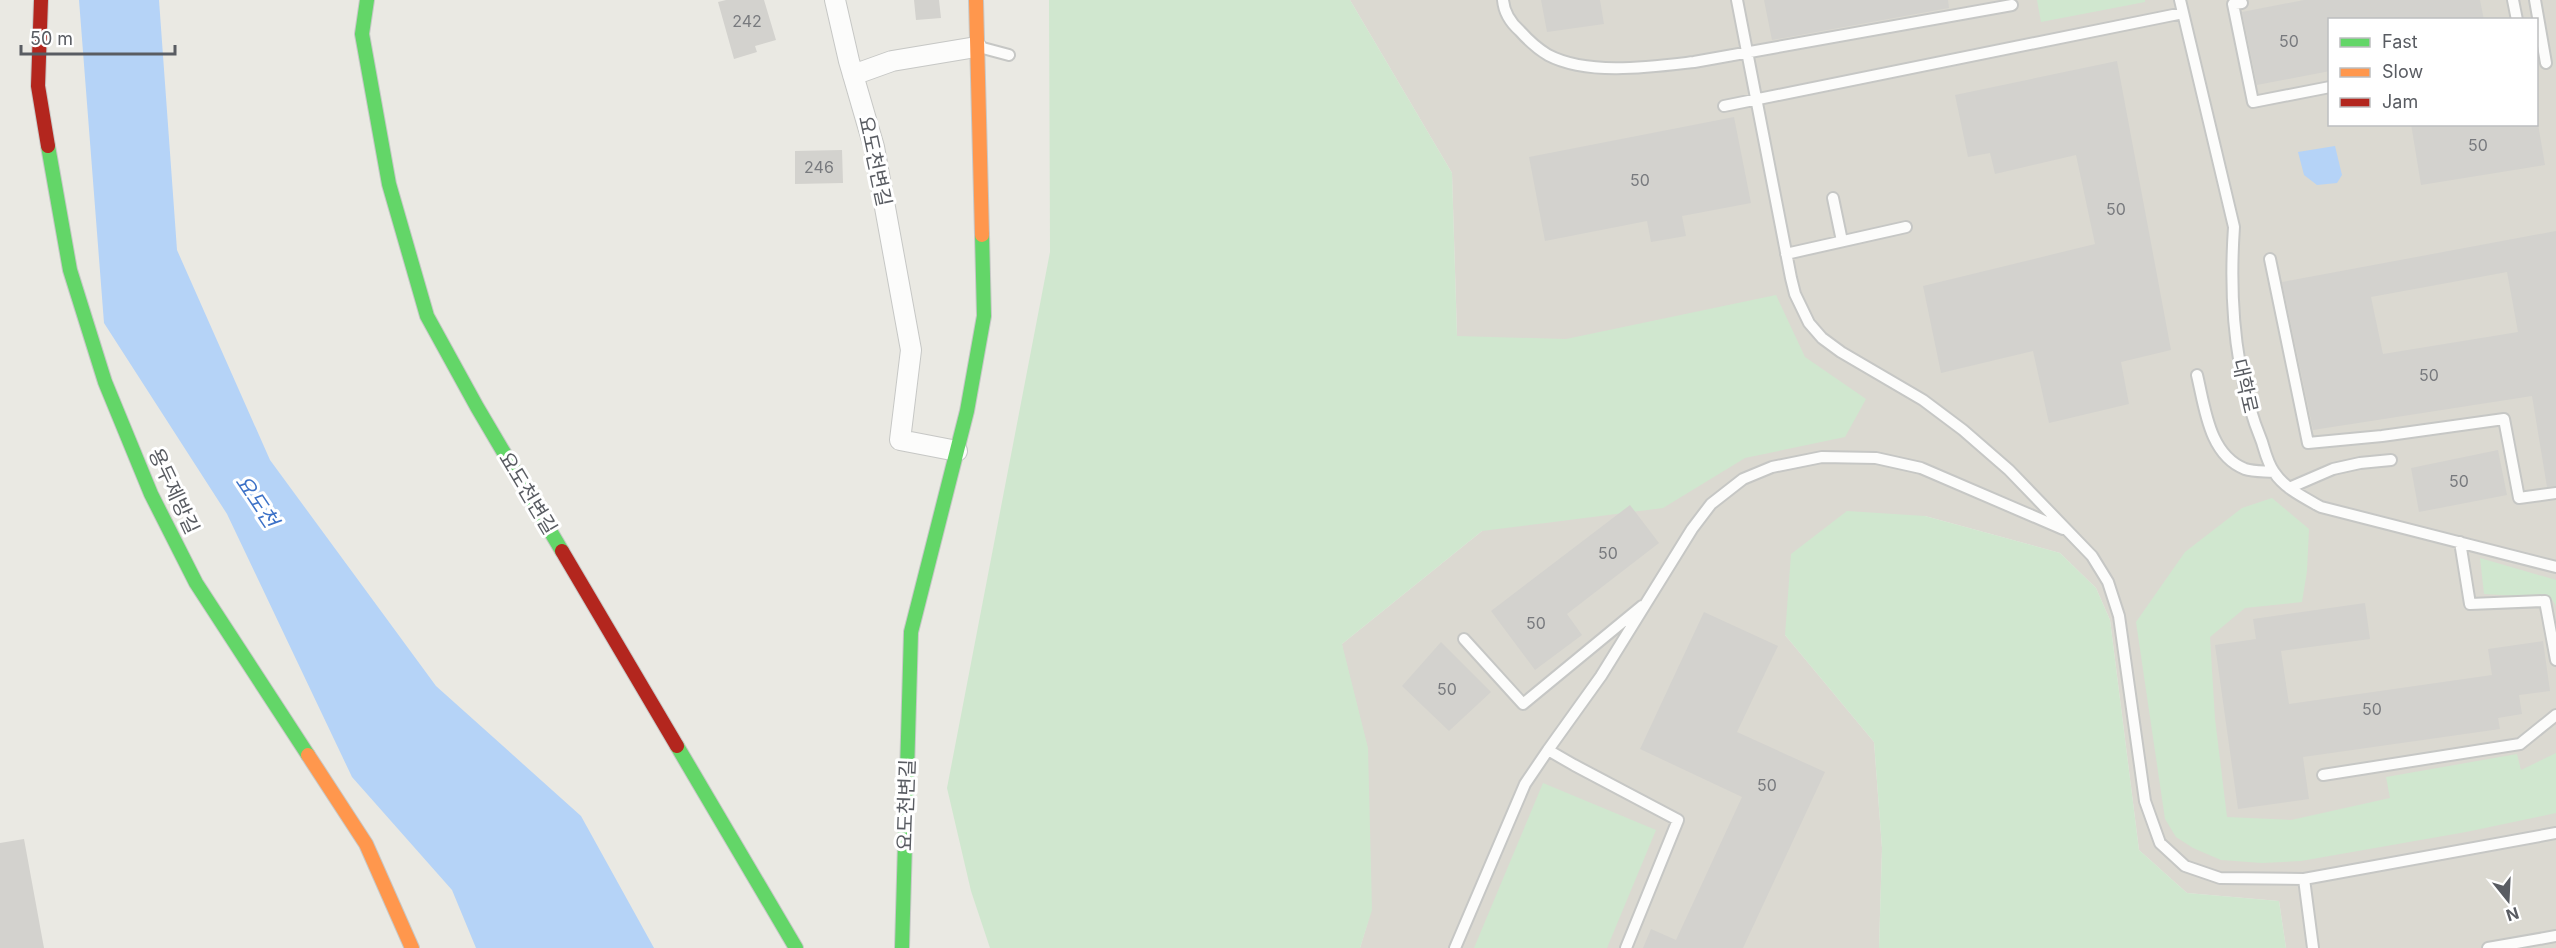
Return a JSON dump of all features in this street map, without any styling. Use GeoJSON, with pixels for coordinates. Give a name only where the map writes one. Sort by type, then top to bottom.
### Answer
{"type":"FeatureCollection","features":[{"type":"Feature","properties":{"kind":"street","name":"용두제방길"},"geometry":{"type":"LineString","coordinates":[[41,0],[38,86],[70,270],[105,382],[151,494],[196,583],[366,844],[412,948]]}},
{"type":"Feature","properties":{"kind":"street","name":"요도천변길"},"geometry":{"type":"LineString","coordinates":[[367,0],[362,34],[389,184],[427,316],[477,407],[796,948]]}},
{"type":"Feature","properties":{"kind":"street","name":"요도천변길"},"geometry":{"type":"LineString","coordinates":[[835,0],[853,75],[874,147],[911,350],[900,440],[957,451]]}},
{"type":"Feature","properties":{"kind":"street","name":"요도천변길"},"geometry":{"type":"LineString","coordinates":[[902,948],[911,633],[967,411],[984,316],[976,0]]}},
{"type":"Feature","properties":{"kind":"street"},"geometry":{"type":"LineString","coordinates":[[853,75],[892,61],[976,47]]}},
{"type":"Feature","properties":{"kind":"lane"},"geometry":{"type":"LineString","coordinates":[[1503,0],[1511,22],[1528,40],[1549,55],[1580,64],[1620,68],[1653,67],[1747,53],[2012,5]]}},
{"type":"Feature","properties":{"kind":"lane"},"geometry":{"type":"LineString","coordinates":[[1737,0],[1785,254],[1795,294],[1809,323],[1822,338],[1841,352],[1923,400],[1963,430],[2008,470],[2092,556],[2108,582],[2119,616],[2145,801],[2160,843],[2185,866],[2220,878],[2304,879],[2556,833]]}},
{"type":"Feature","properties":{"kind":"lane","name":"대학로"},"geometry":{"type":"LineString","coordinates":[[2181,0],[2234,227],[2232,265],[2237,350],[2249,411],[2274,472],[2289,488],[2321,507],[2556,567]]}},
{"type":"Feature","properties":{"kind":"lane"},"geometry":{"type":"LineString","coordinates":[[2254,0],[2233,4],[2253,102],[2328,87]]}},
{"type":"Feature","properties":{"kind":"lane"},"geometry":{"type":"LineString","coordinates":[[2513,0],[2517,18]]}},
{"type":"Feature","properties":{"kind":"lane"},"geometry":{"type":"LineString","coordinates":[[2535,0],[2546,63]]}},
{"type":"Feature","properties":{"kind":"lane"},"geometry":{"type":"LineString","coordinates":[[1724,106],[2183,13]]}},
{"type":"Feature","properties":{"kind":"lane"},"geometry":{"type":"LineString","coordinates":[[976,47],[1009,55]]}},
{"type":"Feature","properties":{"kind":"lane"},"geometry":{"type":"LineString","coordinates":[[1833,198],[1842,241]]}},
{"type":"Feature","properties":{"kind":"lane"},"geometry":{"type":"LineString","coordinates":[[1785,254],[1906,227]]}},
{"type":"Feature","properties":{"kind":"lane"},"geometry":{"type":"LineString","coordinates":[[2270,260],[2308,443],[2382,436],[2504,419],[2519,498],[2556,493]]}},
{"type":"Feature","properties":{"kind":"lane"},"geometry":{"type":"LineString","coordinates":[[2197,375],[2217,445],[2229,461],[2247,470],[2274,472]]}},
{"type":"Feature","properties":{"kind":"lane"},"geometry":{"type":"LineString","coordinates":[[1455,948],[1525,784],[1600,676],[1692,530],[1711,504],[1743,479],[1772,467],[1822,457],[1876,458],[1921,468],[2066,530]]}},
{"type":"Feature","properties":{"kind":"lane"},"geometry":{"type":"LineString","coordinates":[[2289,488],[2332,469],[2391,460]]}},
{"type":"Feature","properties":{"kind":"lane"},"geometry":{"type":"LineString","coordinates":[[2460,542],[2470,604],[2545,601],[2556,660]]}},
{"type":"Feature","properties":{"kind":"lane"},"geometry":{"type":"LineString","coordinates":[[1464,639],[1523,704],[1649,601]]}},
{"type":"Feature","properties":{"kind":"lane"},"geometry":{"type":"LineString","coordinates":[[2323,775],[2520,744],[2556,715]]}},
{"type":"Feature","properties":{"kind":"lane"},"geometry":{"type":"LineString","coordinates":[[1548,750],[1678,820],[1626,948]]}},
{"type":"Feature","properties":{"kind":"lane"},"geometry":{"type":"LineString","coordinates":[[2304,879],[2313,948]]}},
{"type":"Feature","properties":{"kind":"lane"},"geometry":{"type":"LineString","coordinates":[[2488,948],[2556,936]]}},
{"type":"Feature","properties":{"kind":"shaded area"},"geometry":{"type":"Polygon","coordinates":[[[1350,0],[2556,0],[2556,948],[2286,948],[2279,901],[2187,893],[2139,850],[2110,620],[2096,588],[2060,553],[1925,516],[1785,635],[1874,742],[1882,848],[1879,948],[1360,948],[1369,918],[1342,644],[1482,531],[1459,398],[1452,173],[1350,0]]]}},
{"type":"Feature","properties":{"kind":"green space"},"geometry":{"type":"Polygon","coordinates":[[[1049,0],[1350,0],[1452,173],[1457,336],[1566,339],[1776,295],[1805,357],[1866,399],[1845,437],[1745,458],[1663,508],[1482,531],[1342,644],[1368,748],[1372,910],[1360,948],[990,948],[971,891],[947,788],[1050,252],[1049,0]]]}},
{"type":"Feature","properties":{"kind":"green space"},"geometry":{"type":"Polygon","coordinates":[[[2037,0],[2145,0],[2145,2],[2041,22],[2037,0]]]}},
{"type":"Feature","properties":{"kind":"green space"},"geometry":{"type":"Polygon","coordinates":[[[2272,498],[2309,529],[2307,571],[2302,602],[2245,608],[2210,637],[2215,719],[2227,817],[2291,820],[2390,798],[2386,777],[2517,754],[2521,770],[2556,753],[2556,813],[2466,832],[2301,861],[2262,863],[2221,860],[2193,848],[2176,837],[2165,819],[2136,622],[2185,552],[2242,508],[2272,498]]]}},
{"type":"Feature","properties":{"kind":"green space"},"geometry":{"type":"Polygon","coordinates":[[[1847,511],[1925,516],[2060,553],[2096,588],[2110,620],[2139,850],[2187,893],[2279,901],[2286,948],[1879,948],[1882,848],[1874,742],[1785,635],[1791,554],[1847,511]]]}},
{"type":"Feature","properties":{"kind":"green space"},"geometry":{"type":"Polygon","coordinates":[[[2480,558],[2556,580],[2556,606],[2551,598],[2484,594],[2480,558]]]}},
{"type":"Feature","properties":{"kind":"green space"},"geometry":{"type":"Polygon","coordinates":[[[1543,783],[1656,830],[1607,948],[1474,948],[1543,783]]]}},
{"type":"Feature","properties":{"kind":"water","name":"요도천"},"geometry":{"type":"Polygon","coordinates":[[[79,0],[159,0],[177,250],[270,460],[436,686],[581,816],[654,948],[476,948],[452,890],[352,777],[227,514],[104,323],[79,0]]]}},
{"type":"Feature","properties":{"kind":"water"},"geometry":{"type":"Polygon","coordinates":[[[2335,146],[2342,175],[2337,183],[2317,185],[2304,175],[2298,152],[2335,146]]]}},
{"type":"Feature","properties":{"kind":"building"},"geometry":{"type":"Polygon","coordinates":[[[764,0],[776,40],[755,46],[757,52],[734,59],[718,2],[764,0]]]}},
{"type":"Feature","properties":{"kind":"building"},"geometry":{"type":"Polygon","coordinates":[[[914,0],[939,0],[941,18],[916,20],[914,0]]]}},
{"type":"Feature","properties":{"kind":"building"},"geometry":{"type":"Polygon","coordinates":[[[1541,0],[1600,0],[1604,24],[1547,32],[1541,0]]]}},
{"type":"Feature","properties":{"kind":"building"},"geometry":{"type":"Polygon","coordinates":[[[1764,0],[1948,0],[1949,8],[1772,40],[1764,0]]]}},
{"type":"Feature","properties":{"kind":"building"},"geometry":{"type":"Polygon","coordinates":[[[2304,0],[2480,0],[2484,18],[2328,18],[2328,71],[2257,85],[2242,12],[2304,0]]]}},
{"type":"Feature","properties":{"kind":"building"},"geometry":{"type":"Polygon","coordinates":[[[2117,61],[2171,350],[2121,362],[2129,404],[2049,423],[2033,351],[1941,373],[1923,286],[2095,244],[2076,155],[1995,174],[1990,153],[1968,157],[1955,95],[2117,61]]]}},
{"type":"Feature","properties":{"kind":"building"},"geometry":{"type":"Polygon","coordinates":[[[1734,117],[1751,203],[1682,216],[1686,236],[1651,242],[1647,221],[1545,241],[1529,157],[1734,117]]]}},
{"type":"Feature","properties":{"kind":"building"},"geometry":{"type":"Polygon","coordinates":[[[2538,124],[2545,165],[2421,185],[2411,126],[2538,126],[2538,124]]]}},
{"type":"Feature","properties":{"kind":"building"},"geometry":{"type":"Polygon","coordinates":[[[842,150],[843,183],[795,184],[795,151],[842,150]]]}},
{"type":"Feature","properties":{"kind":"building"},"geometry":{"type":"Polygon","coordinates":[[[2556,231],[2556,486],[2547,487],[2532,396],[2313,430],[2282,282],[2556,231]],[[2507,272],[2371,297],[2383,354],[2518,332],[2507,272]]]}},
{"type":"Feature","properties":{"kind":"building"},"geometry":{"type":"Polygon","coordinates":[[[2498,450],[2507,495],[2419,512],[2411,468],[2498,450]]]}},
{"type":"Feature","properties":{"kind":"building"},"geometry":{"type":"Polygon","coordinates":[[[1630,505],[1659,543],[1567,614],[1582,635],[1535,670],[1491,611],[1630,505]]]}},
{"type":"Feature","properties":{"kind":"building"},"geometry":{"type":"Polygon","coordinates":[[[2365,603],[2370,639],[2281,651],[2289,704],[2492,675],[2488,649],[2543,641],[2550,691],[2519,695],[2522,714],[2498,718],[2500,729],[2303,757],[2309,799],[2238,809],[2215,645],[2256,639],[2253,619],[2365,603]]]}},
{"type":"Feature","properties":{"kind":"building"},"geometry":{"type":"Polygon","coordinates":[[[1704,612],[1778,646],[1737,732],[1825,772],[1743,948],[1643,948],[1651,929],[1676,940],[1742,797],[1640,749],[1704,612]]]}},
{"type":"Feature","properties":{"kind":"building"},"geometry":{"type":"Polygon","coordinates":[[[1441,642],[1491,692],[1449,731],[1402,686],[1441,642]]]}},
{"type":"Feature","properties":{"kind":"building"},"geometry":{"type":"Polygon","coordinates":[[[24,839],[44,948],[0,948],[0,843],[24,839]]]}},
{"type":"Feature","properties":{"kind":"traffic: fast"},"geometry":{"type":"LineString","coordinates":[[367,0],[362,34],[389,184],[427,316],[477,407],[562,551]]}},
{"type":"Feature","properties":{"kind":"traffic: fast"},"geometry":{"type":"LineString","coordinates":[[48,146],[70,270],[105,382],[151,494],[196,583],[308,755]]}},
{"type":"Feature","properties":{"kind":"traffic: fast"},"geometry":{"type":"LineString","coordinates":[[902,948],[911,632],[967,411],[984,316],[982,235]]}},
{"type":"Feature","properties":{"kind":"traffic: fast"},"geometry":{"type":"LineString","coordinates":[[677,746],[796,948]]}},
{"type":"Feature","properties":{"kind":"traffic: slow"},"geometry":{"type":"LineString","coordinates":[[976,0],[982,235]]}},
{"type":"Feature","properties":{"kind":"traffic: slow"},"geometry":{"type":"LineString","coordinates":[[308,755],[366,844],[412,948]]}},
{"type":"Feature","properties":{"kind":"traffic: jam"},"geometry":{"type":"LineString","coordinates":[[41,0],[38,86],[48,146]]}},
{"type":"Feature","properties":{"kind":"traffic: jam"},"geometry":{"type":"LineString","coordinates":[[562,551],[677,746]]}}]}
